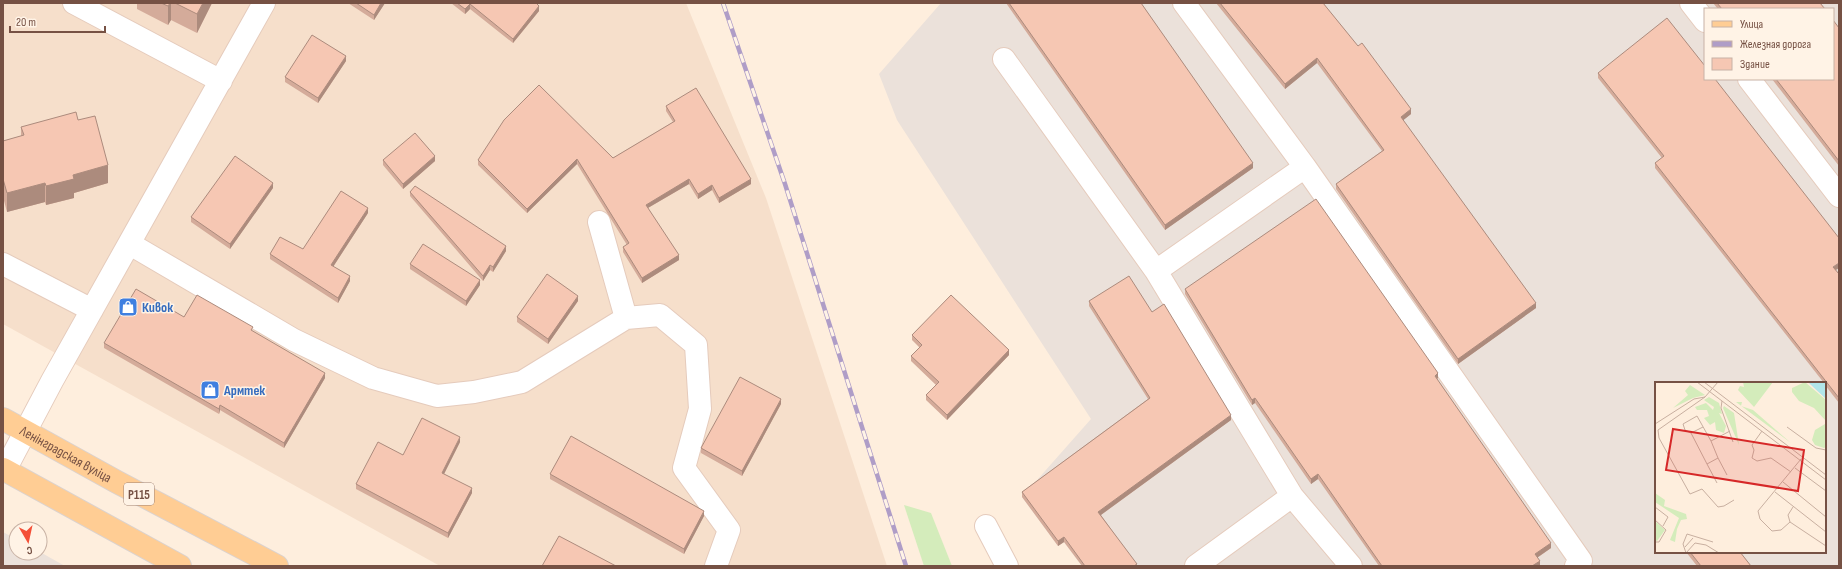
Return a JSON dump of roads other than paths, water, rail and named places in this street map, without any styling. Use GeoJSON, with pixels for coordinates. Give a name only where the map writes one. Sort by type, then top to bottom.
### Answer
{"type":"FeatureCollection","features":[{"type":"Feature","properties":{"kind":"main road","name":"Ленінградская вуліца"},"geometry":{"type":"LineString","coordinates":[[3,419],[277,566]]}},
{"type":"Feature","properties":{"kind":"main road"},"geometry":{"type":"LineString","coordinates":[[4,469],[180,566]]}},
{"type":"Feature","properties":{"kind":"street"},"geometry":{"type":"LineString","coordinates":[[74,3],[221,81]]}},
{"type":"Feature","properties":{"kind":"street"},"geometry":{"type":"LineString","coordinates":[[4,469],[264,3]]}},
{"type":"Feature","properties":{"kind":"street"},"geometry":{"type":"LineString","coordinates":[[1184,3],[1304,167],[1584,564]]}},
{"type":"Feature","properties":{"kind":"street"},"geometry":{"type":"LineString","coordinates":[[1691,3],[1704,20]]}},
{"type":"Feature","properties":{"kind":"street"},"geometry":{"type":"LineString","coordinates":[[1004,59],[1156,271],[1292,496],[1351,566]]}},
{"type":"Feature","properties":{"kind":"street"},"geometry":{"type":"LineString","coordinates":[[1750,80],[1839,196]]}},
{"type":"Feature","properties":{"kind":"street"},"geometry":{"type":"LineString","coordinates":[[1156,271],[1304,167]]}},
{"type":"Feature","properties":{"kind":"street"},"geometry":{"type":"LineString","coordinates":[[599,222],[626,318]]}},
{"type":"Feature","properties":{"kind":"street"},"geometry":{"type":"LineString","coordinates":[[130,244],[294,340],[373,378],[437,396],[474,392],[522,382],[626,318],[660,316],[696,345],[700,409],[684,468],[729,530],[716,566]]}},
{"type":"Feature","properties":{"kind":"street"},"geometry":{"type":"LineString","coordinates":[[3,264],[92,310]]}},
{"type":"Feature","properties":{"kind":"street"},"geometry":{"type":"LineString","coordinates":[[1196,566],[1292,496]]}},
{"type":"Feature","properties":{"kind":"street"},"geometry":{"type":"LineString","coordinates":[[986,526],[1007,566]]}},
{"type":"Feature","properties":{"kind":"railway"},"geometry":{"type":"LineString","coordinates":[[723,3],[785,184],[906,566]]}},
{"type":"Feature","properties":{"kind":"place","name":"Кивок"},"geometry":{"type":"Point","coordinates":[128,307]}},
{"type":"Feature","properties":{"kind":"place","name":"Армтек"},"geometry":{"type":"Point","coordinates":[210,390]}}]}
